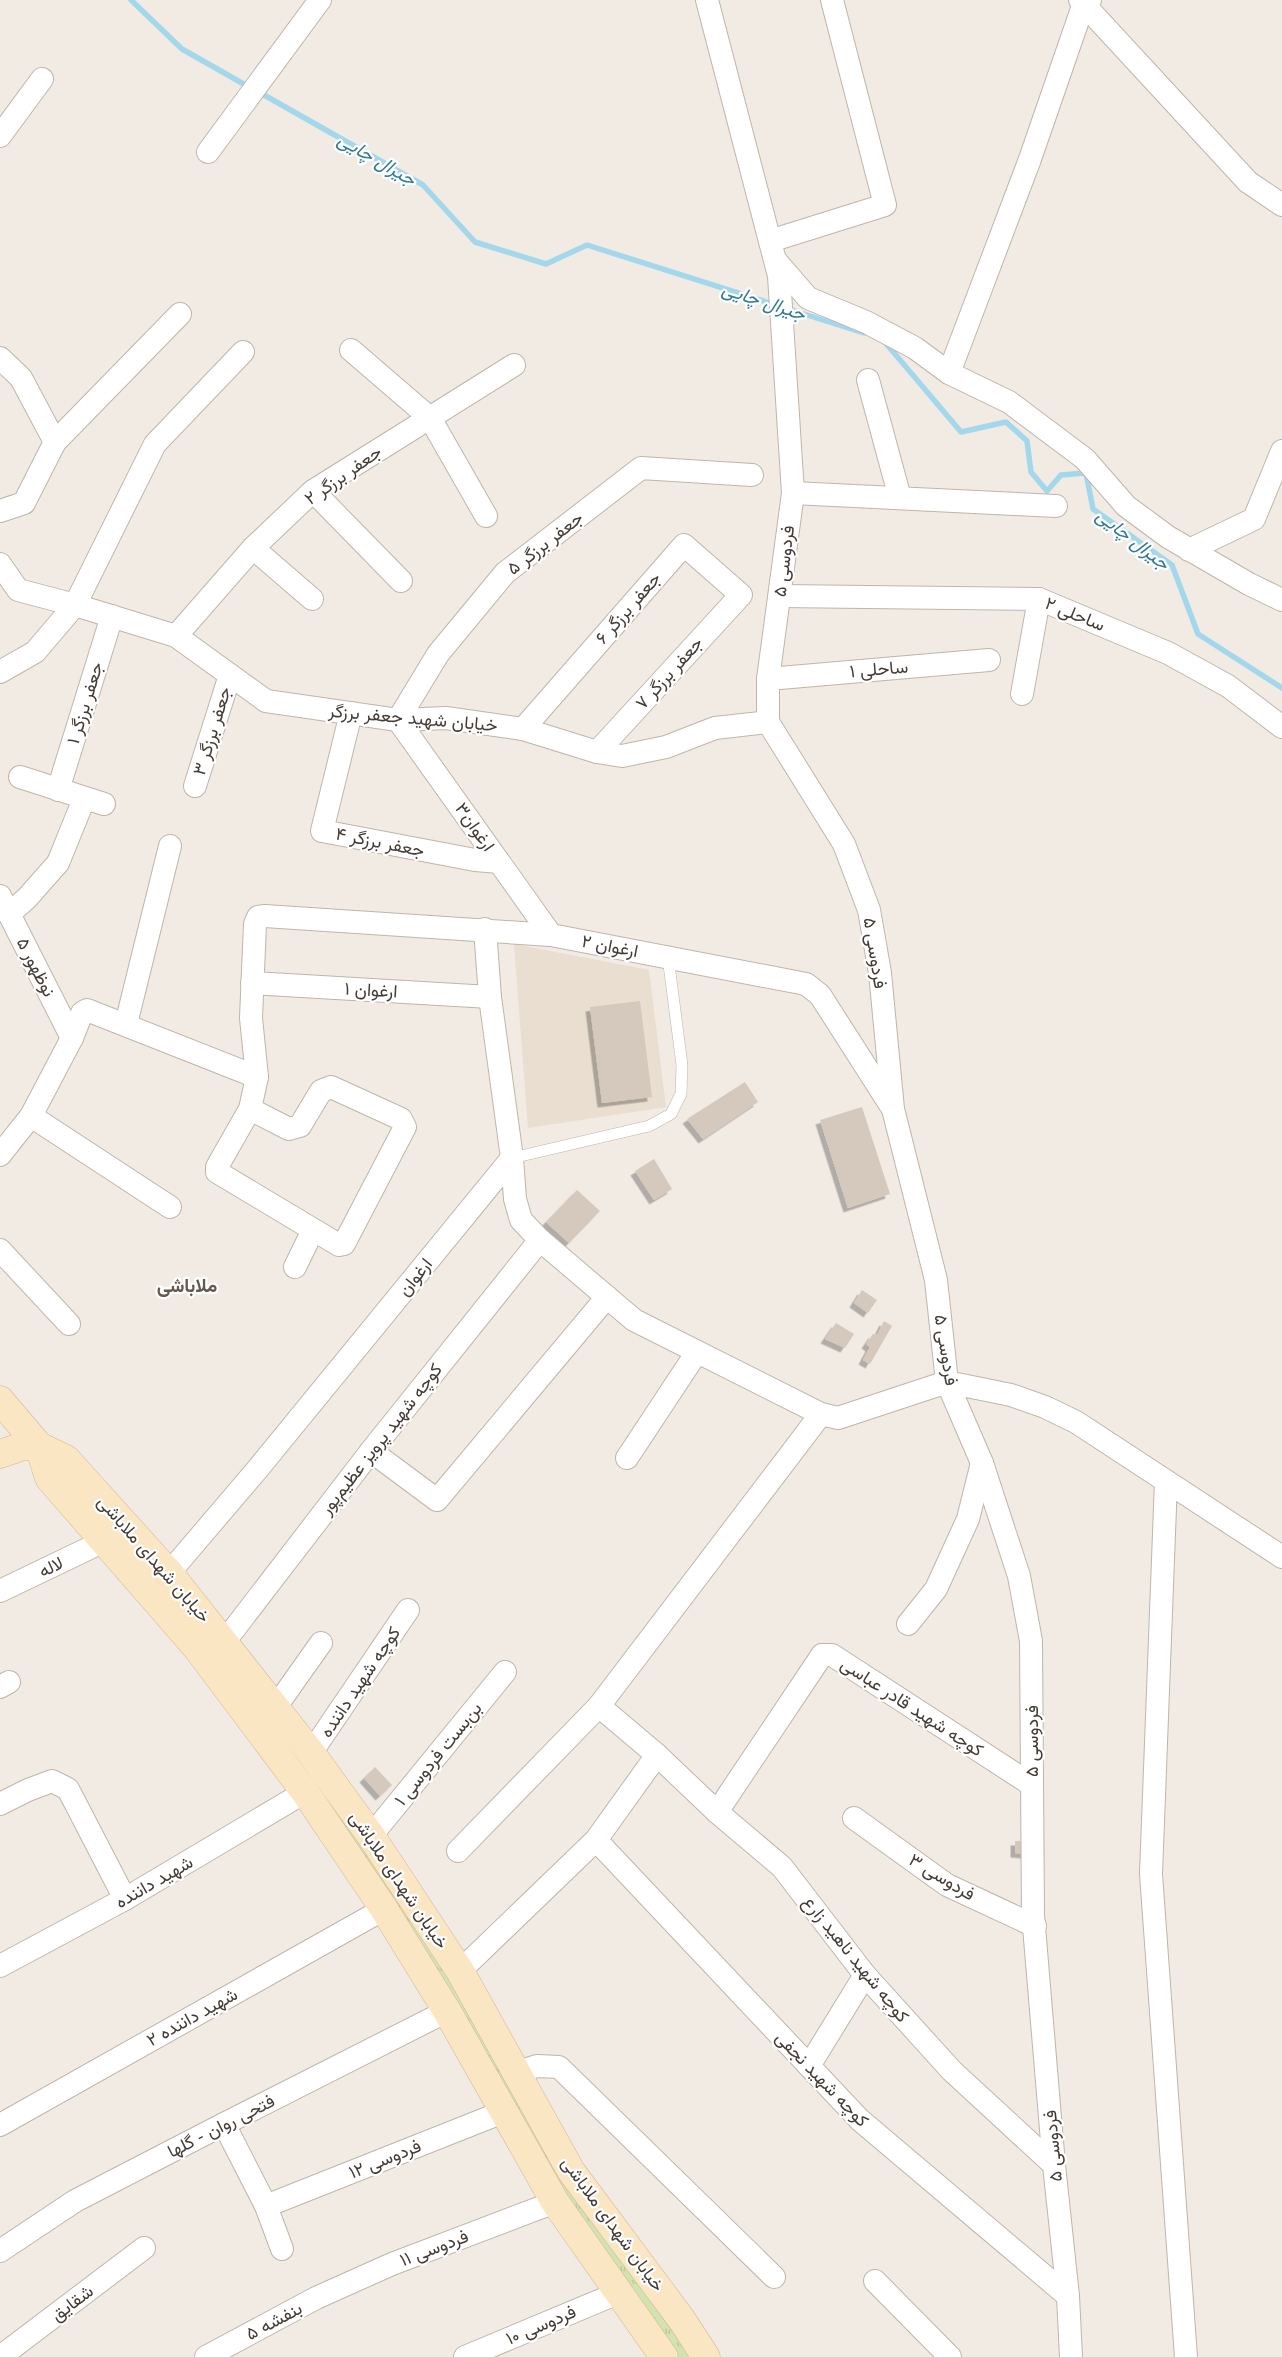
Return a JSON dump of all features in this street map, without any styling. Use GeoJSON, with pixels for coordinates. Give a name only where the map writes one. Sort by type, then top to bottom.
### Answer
{"type":"FeatureCollection","features":[{"type":"Feature","properties":{"kind":"main road","name":"خیابان شهدای ملاباشی"},"geometry":{"type":"LineString","coordinates":[[0,1400],[39,1446],[49,1478],[102,1542],[197,1648],[305,1792],[384,1909],[448,2011],[554,2202],[664,2357]]}},
{"type":"Feature","properties":{"kind":"main road"},"geometry":{"type":"LineString","coordinates":[[0,1454],[23,1446],[39,1446]]}},
{"type":"Feature","properties":{"kind":"main road","name":"خیابان شهدای ملاباشی"},"geometry":{"type":"LineString","coordinates":[[39,1446],[66,1459],[169,1572],[312,1753],[371,1836],[460,1971],[571,2171],[682,2320],[706,2357]]}},
{"type":"Feature","properties":{"kind":"street"},"geometry":{"type":"LineString","coordinates":[[208,152],[320,0]]}},
{"type":"Feature","properties":{"kind":"street"},"geometry":{"type":"LineString","coordinates":[[707,0],[775,259],[808,298],[866,322],[914,348],[949,373],[1017,408],[1085,459],[1126,506],[1168,537],[1282,600]]}},
{"type":"Feature","properties":{"kind":"street"},"geometry":{"type":"LineString","coordinates":[[775,259],[885,205],[832,0]]}},
{"type":"Feature","properties":{"kind":"street"},"geometry":{"type":"LineString","coordinates":[[949,373],[1030,159],[1085,1],[1248,182],[1282,205]]}},
{"type":"Feature","properties":{"kind":"street"},"geometry":{"type":"LineString","coordinates":[[0,136],[42,78]]}},
{"type":"Feature","properties":{"kind":"street","name":"فردوسی ۵"},"geometry":{"type":"LineString","coordinates":[[775,259],[793,492],[768,679],[768,722],[844,844],[869,910],[880,973],[893,1109],[936,1280],[947,1382],[982,1463],[1019,1576],[1026,1607],[1031,1641],[1033,1915],[1054,2165],[1068,2296],[1071,2357]]}},
{"type":"Feature","properties":{"kind":"street"},"geometry":{"type":"LineString","coordinates":[[0,511],[24,503],[55,442],[180,314]]}},
{"type":"Feature","properties":{"kind":"street"},"geometry":{"type":"LineString","coordinates":[[351,350],[430,418],[486,516]]}},
{"type":"Feature","properties":{"kind":"street"},"geometry":{"type":"LineString","coordinates":[[0,672],[34,652],[75,604],[155,444],[243,352]]}},
{"type":"Feature","properties":{"kind":"street"},"geometry":{"type":"LineString","coordinates":[[0,358],[21,378],[55,442]]}},
{"type":"Feature","properties":{"kind":"street","name":"جعفر برزگر ۲"},"geometry":{"type":"LineString","coordinates":[[176,636],[253,548],[313,491],[514,365]]}},
{"type":"Feature","properties":{"kind":"street"},"geometry":{"type":"LineString","coordinates":[[868,380],[900,498]]}},
{"type":"Feature","properties":{"kind":"street"},"geometry":{"type":"LineString","coordinates":[[1189,550],[1254,519],[1282,451]]}},
{"type":"Feature","properties":{"kind":"street","name":"جعفر برزگر ۵"},"geometry":{"type":"LineString","coordinates":[[398,720],[438,654],[505,573],[641,468],[752,475]]}},
{"type":"Feature","properties":{"kind":"street"},"geometry":{"type":"LineString","coordinates":[[313,491],[401,581]]}},
{"type":"Feature","properties":{"kind":"street"},"geometry":{"type":"LineString","coordinates":[[793,492],[1056,506]]}},
{"type":"Feature","properties":{"kind":"street","name":"جعفر برزگر ۶"},"geometry":{"type":"LineString","coordinates":[[523,729],[684,545],[741,594]]}},
{"type":"Feature","properties":{"kind":"street"},"geometry":{"type":"LineString","coordinates":[[253,548],[312,599]]}},
{"type":"Feature","properties":{"kind":"street","name":"خیابان شهید جعفر برزگر"},"geometry":{"type":"LineString","coordinates":[[0,564],[18,590],[75,604],[176,636],[266,701],[398,720],[446,718],[523,729],[597,752],[622,756],[666,747],[715,728],[768,722]]}},
{"type":"Feature","properties":{"kind":"street","name":"جعفر برزگر ۷"},"geometry":{"type":"LineString","coordinates":[[597,752],[741,594]]}},
{"type":"Feature","properties":{"kind":"street","name":"ساحلی ۲"},"geometry":{"type":"LineString","coordinates":[[780,596],[1039,599],[1168,653],[1228,686],[1282,727]]}},
{"type":"Feature","properties":{"kind":"street"},"geometry":{"type":"LineString","coordinates":[[1022,694],[1039,599]]}},
{"type":"Feature","properties":{"kind":"street","name":"جعفر برزگر ۱"},"geometry":{"type":"LineString","coordinates":[[58,790],[112,616]]}},
{"type":"Feature","properties":{"kind":"street","name":"ساحلی ۱"},"geometry":{"type":"LineString","coordinates":[[768,679],[989,660]]}},
{"type":"Feature","properties":{"kind":"street","name":"جعفر برزگر ۳"},"geometry":{"type":"LineString","coordinates":[[195,786],[230,675]]}},
{"type":"Feature","properties":{"kind":"street","name":"جعفر برزگر ۴"},"geometry":{"type":"LineString","coordinates":[[351,713],[322,831],[475,860],[499,862]]}},
{"type":"Feature","properties":{"kind":"street","name":"ارغوان۳"},"geometry":{"type":"LineString","coordinates":[[398,720],[551,935]]}},
{"type":"Feature","properties":{"kind":"street"},"geometry":{"type":"LineString","coordinates":[[4,905],[27,898],[58,863],[94,801],[20,777]]}},
{"type":"Feature","properties":{"kind":"street"},"geometry":{"type":"LineString","coordinates":[[126,1024],[170,846]]}},
{"type":"Feature","properties":{"kind":"street","name":"نوظهور ۵"},"geometry":{"type":"LineString","coordinates":[[4,905],[72,1038]]}},
{"type":"Feature","properties":{"kind":"street","name":"ارغوان ۲"},"geometry":{"type":"LineString","coordinates":[[252,983],[255,924],[258,917],[485,929],[551,935],[806,984],[820,995],[893,1109]]}},
{"type":"Feature","properties":{"kind":"street"},"geometry":{"type":"LineString","coordinates":[[485,929],[490,997],[512,1158],[515,1199],[521,1220],[540,1240],[634,1320],[821,1414],[838,1418],[947,1382],[1010,1395],[1046,1407],[1076,1422],[1282,1557]]}},
{"type":"Feature","properties":{"kind":"street"},"geometry":{"type":"LineString","coordinates":[[250,1109],[289,1129],[295,1129],[300,1126],[321,1091],[331,1087],[402,1119],[405,1127],[344,1244],[339,1245],[217,1172],[217,1167],[250,1109],[257,1077],[251,1018],[252,983]]}},
{"type":"Feature","properties":{"kind":"street","name":"ارغوان ۱"},"geometry":{"type":"LineString","coordinates":[[252,983],[490,997]]}},
{"type":"Feature","properties":{"kind":"street"},"geometry":{"type":"LineString","coordinates":[[0,1155],[31,1116],[72,1038],[82,1013],[87,1010],[257,1077]]}},
{"type":"Feature","properties":{"kind":"street"},"geometry":{"type":"LineString","coordinates":[[31,1116],[170,1207]]}},
{"type":"Feature","properties":{"kind":"street","name":"ارغوان"},"geometry":{"type":"LineString","coordinates":[[169,1572],[256,1471],[512,1158]]}},
{"type":"Feature","properties":{"kind":"street"},"geometry":{"type":"LineString","coordinates":[[295,1267],[313,1230]]}},
{"type":"Feature","properties":{"kind":"street","name":"کوچه شهید پرویز عظیم‌پور"},"geometry":{"type":"LineString","coordinates":[[225,1641],[371,1450],[540,1240]]}},
{"type":"Feature","properties":{"kind":"street"},"geometry":{"type":"LineString","coordinates":[[0,1250],[69,1324]]}},
{"type":"Feature","properties":{"kind":"street"},"geometry":{"type":"LineString","coordinates":[[371,1450],[437,1500],[607,1297]]}},
{"type":"Feature","properties":{"kind":"street"},"geometry":{"type":"LineString","coordinates":[[627,1458],[697,1352]]}},
{"type":"Feature","properties":{"kind":"street"},"geometry":{"type":"LineString","coordinates":[[458,1851],[599,1706],[821,1414]]}},
{"type":"Feature","properties":{"kind":"street"},"geometry":{"type":"LineString","coordinates":[[908,1624],[936,1589],[968,1519],[982,1463]]}},
{"type":"Feature","properties":{"kind":"street"},"geometry":{"type":"LineString","coordinates":[[1166,1481],[1151,1874],[1186,2357]]}},
{"type":"Feature","properties":{"kind":"street","name":"لاله"},"geometry":{"type":"LineString","coordinates":[[0,1591],[102,1542]]}},
{"type":"Feature","properties":{"kind":"street","name":"کوچه شهید داننده"},"geometry":{"type":"LineString","coordinates":[[312,1753],[408,1610]]}},
{"type":"Feature","properties":{"kind":"street"},"geometry":{"type":"LineString","coordinates":[[275,1708],[321,1643]]}},
{"type":"Feature","properties":{"kind":"street","name":"کوچه شهید قادر عباسی"},"geometry":{"type":"LineString","coordinates":[[717,1812],[822,1655],[832,1655],[1032,1785]]}},
{"type":"Feature","properties":{"kind":"street","name":"بن‌بست فردوسی ۱"},"geometry":{"type":"LineString","coordinates":[[371,1836],[505,1672]]}},
{"type":"Feature","properties":{"kind":"street","name":"کوچه شهید ناهید زارع"},"geometry":{"type":"LineString","coordinates":[[599,1706],[657,1754],[717,1812],[782,1867],[866,1975],[952,2071],[1054,2165]]}},
{"type":"Feature","properties":{"kind":"street"},"geometry":{"type":"LineString","coordinates":[[460,1971],[596,1840],[657,1754]]}},
{"type":"Feature","properties":{"kind":"street"},"geometry":{"type":"LineString","coordinates":[[0,1804],[52,1781],[68,1789],[125,1899]]}},
{"type":"Feature","properties":{"kind":"street","name":"شهید داننده"},"geometry":{"type":"LineString","coordinates":[[0,1966],[125,1899],[305,1792]]}},
{"type":"Feature","properties":{"kind":"street","name":"فردوسی ۳"},"geometry":{"type":"LineString","coordinates":[[854,1818],[947,1885],[1035,1926]]}},
{"type":"Feature","properties":{"kind":"street","name":"کوچه شهید نجفی"},"geometry":{"type":"LineString","coordinates":[[596,1840],[860,2120],[1068,2296]]}},
{"type":"Feature","properties":{"kind":"street","name":"شهید داننده ۲"},"geometry":{"type":"LineString","coordinates":[[0,2125],[384,1909]]}},
{"type":"Feature","properties":{"kind":"street"},"geometry":{"type":"LineString","coordinates":[[809,2066],[866,1975]]}},
{"type":"Feature","properties":{"kind":"street","name":"فتحی روان - گلها"},"geometry":{"type":"LineString","coordinates":[[0,2251],[75,2201],[448,2011]]}},
{"type":"Feature","properties":{"kind":"street"},"geometry":{"type":"LineString","coordinates":[[515,2073],[537,2066],[559,2067],[774,2277]]}},
{"type":"Feature","properties":{"kind":"street","name":"فردوسی ۱۲"},"geometry":{"type":"LineString","coordinates":[[266,2206],[503,2112]]}},
{"type":"Feature","properties":{"kind":"street"},"geometry":{"type":"LineString","coordinates":[[224,2124],[266,2206],[282,2249]]}},
{"type":"Feature","properties":{"kind":"street","name":"فردوسی ۱۱"},"geometry":{"type":"LineString","coordinates":[[316,2298],[392,2264],[554,2202]]}},
{"type":"Feature","properties":{"kind":"street","name":"شقایق"},"geometry":{"type":"LineString","coordinates":[[0,2357],[144,2248]]}},
{"type":"Feature","properties":{"kind":"street"},"geometry":{"type":"LineString","coordinates":[[875,2281],[950,2357]]}},
{"type":"Feature","properties":{"kind":"street","name":"فردوسی ۱۰"},"geometry":{"type":"LineString","coordinates":[[465,2357],[618,2293]]}},
{"type":"Feature","properties":{"kind":"street","name":"بنفشه ۵"},"geometry":{"type":"LineString","coordinates":[[206,2357],[316,2298]]}},
{"type":"Feature","properties":{"kind":"lane"},"geometry":{"type":"LineString","coordinates":[[512,1158],[649,1126],[671,1114],[681,1094],[682,1065],[668,957]]}},
{"type":"Feature","properties":{"kind":"shaded area"},"geometry":{"type":"Polygon","coordinates":[[[514,944],[649,970],[666,1107],[528,1128],[514,944]]]}},
{"type":"Feature","properties":{"kind":"green space"},"geometry":{"type":"Polygon","coordinates":[[[72,1474],[321,1776],[698,2357],[678,2357],[628,2290],[566,2198],[454,2006],[107,1538],[72,1474]]]}},
{"type":"Feature","properties":{"kind":"building"},"geometry":{"type":"Polygon","coordinates":[[[640,1001],[652,1097],[602,1103],[590,1007],[640,1001]]]}},
{"type":"Feature","properties":{"kind":"building"},"geometry":{"type":"Polygon","coordinates":[[[745,1082],[758,1102],[703,1139],[687,1119],[745,1082]]]}},
{"type":"Feature","properties":{"kind":"building"},"geometry":{"type":"Polygon","coordinates":[[[862,1107],[890,1194],[848,1208],[820,1120],[862,1107]]]}},
{"type":"Feature","properties":{"kind":"building"},"geometry":{"type":"Polygon","coordinates":[[[654,1159],[672,1189],[654,1200],[635,1171],[654,1159]]]}},
{"type":"Feature","properties":{"kind":"building"},"geometry":{"type":"Polygon","coordinates":[[[577,1190],[600,1211],[569,1243],[546,1222],[577,1190]]]}},
{"type":"Feature","properties":{"kind":"building"},"geometry":{"type":"Polygon","coordinates":[[[862,1290],[877,1300],[868,1313],[854,1303],[862,1290]]]}},
{"type":"Feature","properties":{"kind":"building"},"geometry":{"type":"Polygon","coordinates":[[[884,1321],[892,1326],[870,1364],[863,1360],[870,1347],[866,1344],[873,1334],[877,1335],[884,1321]]]}},
{"type":"Feature","properties":{"kind":"building"},"geometry":{"type":"Polygon","coordinates":[[[836,1323],[854,1334],[845,1348],[825,1339],[836,1323]]]}},
{"type":"Feature","properties":{"kind":"building"},"geometry":{"type":"Polygon","coordinates":[[[375,1767],[392,1785],[380,1796],[364,1778],[375,1767]]]}},
{"type":"Feature","properties":{"kind":"building"},"geometry":{"type":"Polygon","coordinates":[[[1015,1841],[1026,1841],[1026,1854],[1015,1853],[1015,1841]]]}},
{"type":"Feature","properties":{"kind":"waterway","name":"جیرال چایی"},"geometry":{"type":"LineString","coordinates":[[131,0],[182,49],[249,87]]}},
{"type":"Feature","properties":{"kind":"waterway","name":"جیرال چایی"},"geometry":{"type":"LineString","coordinates":[[257,91],[423,185],[475,242],[546,264],[587,245],[776,305]]}},
{"type":"Feature","properties":{"kind":"waterway","name":"جیرال چایی"},"geometry":{"type":"LineString","coordinates":[[785,308],[864,333]]}},
{"type":"Feature","properties":{"kind":"waterway","name":"جیرال چایی"},"geometry":{"type":"LineString","coordinates":[[884,341],[961,432],[1006,422],[1027,441],[1031,472],[1047,491],[1061,475],[1086,473],[1093,509],[1172,565],[1198,634],[1282,688]]}},
{"type":"Feature","properties":{"kind":"district","name":"ملاباشی"},"geometry":{"type":"Point","coordinates":[187,1285]}}]}
